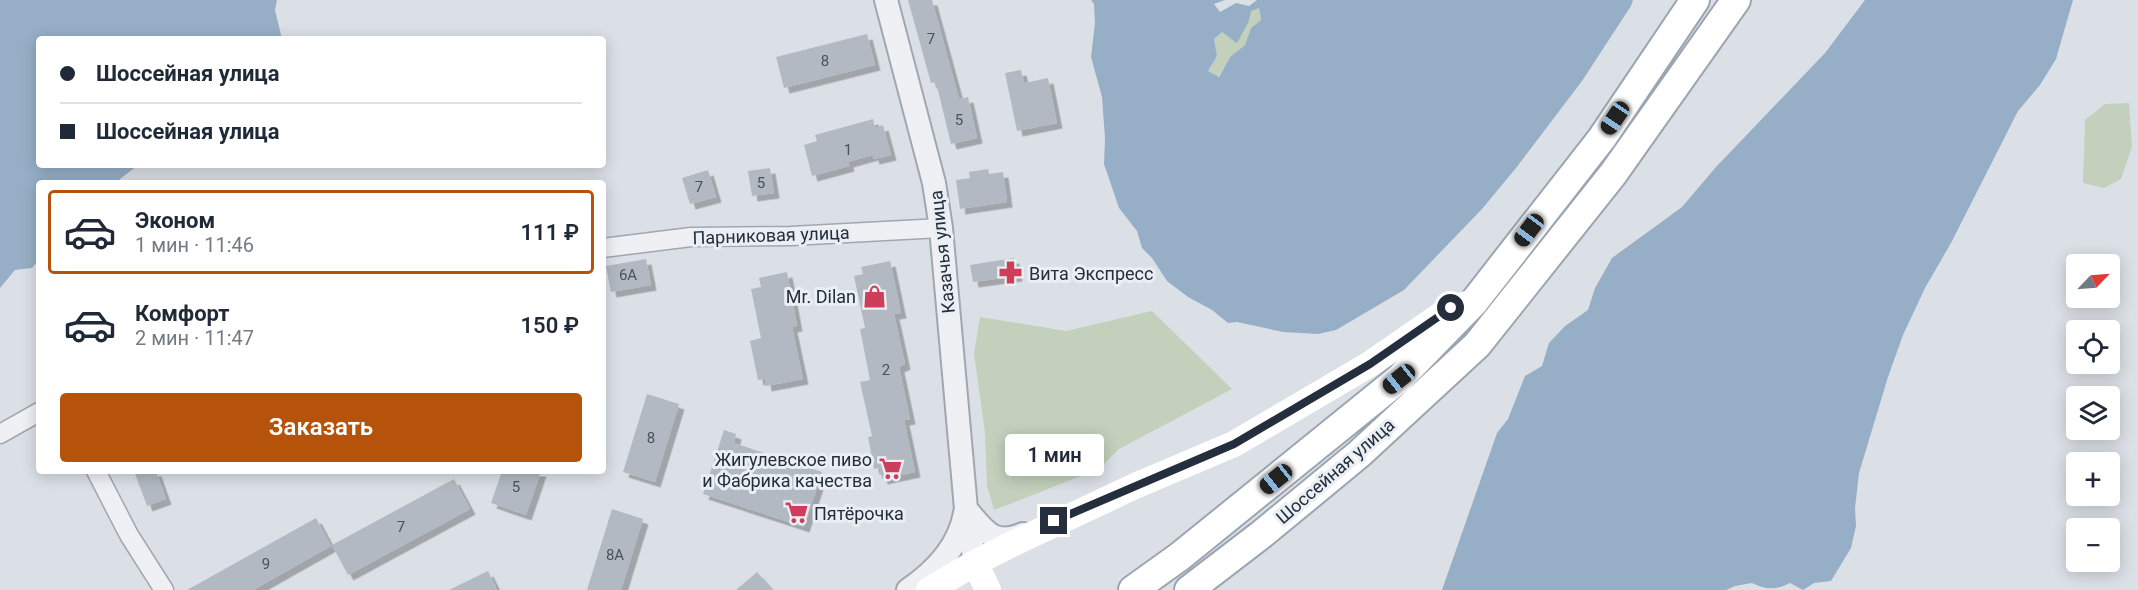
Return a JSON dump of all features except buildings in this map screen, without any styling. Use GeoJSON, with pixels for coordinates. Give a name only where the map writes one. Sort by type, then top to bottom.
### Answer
{"type":"FeatureCollection","features":[{"type":"Feature","properties":{"kind":"main road","name":"Шоссейная улица"},"geometry":{"type":"LineString","coordinates":[[1133,590],[1179,557],[1399,379],[1474,302],[1602,138],[1695,0]]}},
{"type":"Feature","properties":{"kind":"main road","name":"Шоссейная улица"},"geometry":{"type":"LineString","coordinates":[[1189,590],[1262,534],[1359,454],[1477,345],[1613,174],[1736,0]]}},
{"type":"Feature","properties":{"kind":"main road"},"geometry":{"type":"LineString","coordinates":[[929,590],[975,563],[1135,486],[1234,444],[1370,364],[1451,308],[1474,302]]}},
{"type":"Feature","properties":{"kind":"main road","name":"Казачья улица"},"geometry":{"type":"LineString","coordinates":[[975,563],[988,590]]}},
{"type":"Feature","properties":{"kind":"street","name":"Казачья улица"},"geometry":{"type":"LineString","coordinates":[[886,0],[934,183],[966,509],[975,563]]}},
{"type":"Feature","properties":{"kind":"street","name":"Парниковая улица"},"geometry":{"type":"LineString","coordinates":[[606,248],[691,237],[791,236],[940,228]]}},
{"type":"Feature","properties":{"kind":"street"},"geometry":{"type":"LineString","coordinates":[[0,434],[35,417]]}},
{"type":"Feature","properties":{"kind":"street"},"geometry":{"type":"LineString","coordinates":[[98,474],[129,536],[164,590]]}},
{"type":"Feature","properties":{"kind":"street"},"geometry":{"type":"LineString","coordinates":[[966,509],[994,537],[1004,540],[1013,539],[1135,486]]}},
{"type":"Feature","properties":{"kind":"street","name":"Казачья улица"},"geometry":{"type":"LineString","coordinates":[[908,590],[924,580],[951,549],[963,524],[966,509]]}},
{"type":"Feature","properties":{"kind":"green space"},"geometry":{"type":"Polygon","coordinates":[[[1259,8],[1261,20],[1251,28],[1245,45],[1230,57],[1218,77],[1208,71],[1217,56],[1214,39],[1222,32],[1237,42],[1249,21],[1251,10],[1259,8]]]}},
{"type":"Feature","properties":{"kind":"green space"},"geometry":{"type":"Polygon","coordinates":[[[2129,103],[2132,147],[2121,179],[2104,188],[2083,183],[2085,120],[2105,104],[2129,103]]]}},
{"type":"Feature","properties":{"kind":"green space"},"geometry":{"type":"Polygon","coordinates":[[[1152,311],[1232,389],[1119,449],[1099,469],[994,510],[987,486],[985,432],[974,354],[980,317],[1066,331],[1152,311]]]}},
{"type":"Feature","properties":{"kind":"water"},"geometry":{"type":"Polygon","coordinates":[[[0,0],[277,0],[275,10],[281,36],[36,36],[36,168],[134,168],[119,180],[36,180],[36,263],[32,268],[15,270],[0,288],[0,0]]]}},
{"type":"Feature","properties":{"kind":"water"},"geometry":{"type":"Polygon","coordinates":[[[1091,0],[1225,0],[1214,4],[1220,12],[1236,3],[1249,6],[1257,0],[1633,0],[1582,81],[1482,209],[1404,290],[1336,330],[1318,334],[1283,332],[1237,322],[1228,323],[1167,281],[1152,258],[1142,248],[1137,231],[1119,208],[1104,164],[1102,97],[1091,57],[1095,23],[1094,4],[1091,0]],[[1259,8],[1251,11],[1249,21],[1237,43],[1222,32],[1214,39],[1217,56],[1208,71],[1219,77],[1230,57],[1245,45],[1251,28],[1261,20],[1259,8]]]}},
{"type":"Feature","properties":{"kind":"water"},"geometry":{"type":"Polygon","coordinates":[[[1865,0],[2073,0],[2056,59],[2040,85],[2018,111],[1951,243],[1925,288],[1903,335],[1859,473],[1855,508],[1856,526],[1851,548],[1831,581],[1814,583],[1803,590],[1790,583],[1771,588],[1752,583],[1726,590],[1442,590],[1497,433],[1508,419],[1525,376],[1542,366],[1549,343],[1565,326],[1588,310],[1595,288],[1612,258],[1682,207],[1716,167],[1825,53],[1865,0]]]}},
{"type":"Feature","properties":{"kind":"place","name":"Вита Экспресс"},"geometry":{"type":"Point","coordinates":[1011,273]}},
{"type":"Feature","properties":{"kind":"place","name":"Mr. Dilan"},"geometry":{"type":"Point","coordinates":[874,296]}},
{"type":"Feature","properties":{"kind":"place","name":"Жигулевское пиво и Фабрика качества"},"geometry":{"type":"Point","coordinates":[890,469]}},
{"type":"Feature","properties":{"kind":"place","name":"Пятёрочка"},"geometry":{"type":"Point","coordinates":[796,513]}},
{"type":"Feature","properties":{"kind":"route"},"geometry":{"type":"LineString","coordinates":[[1054,521],[1234,444],[1370,364],[1451,308]]}}]}
